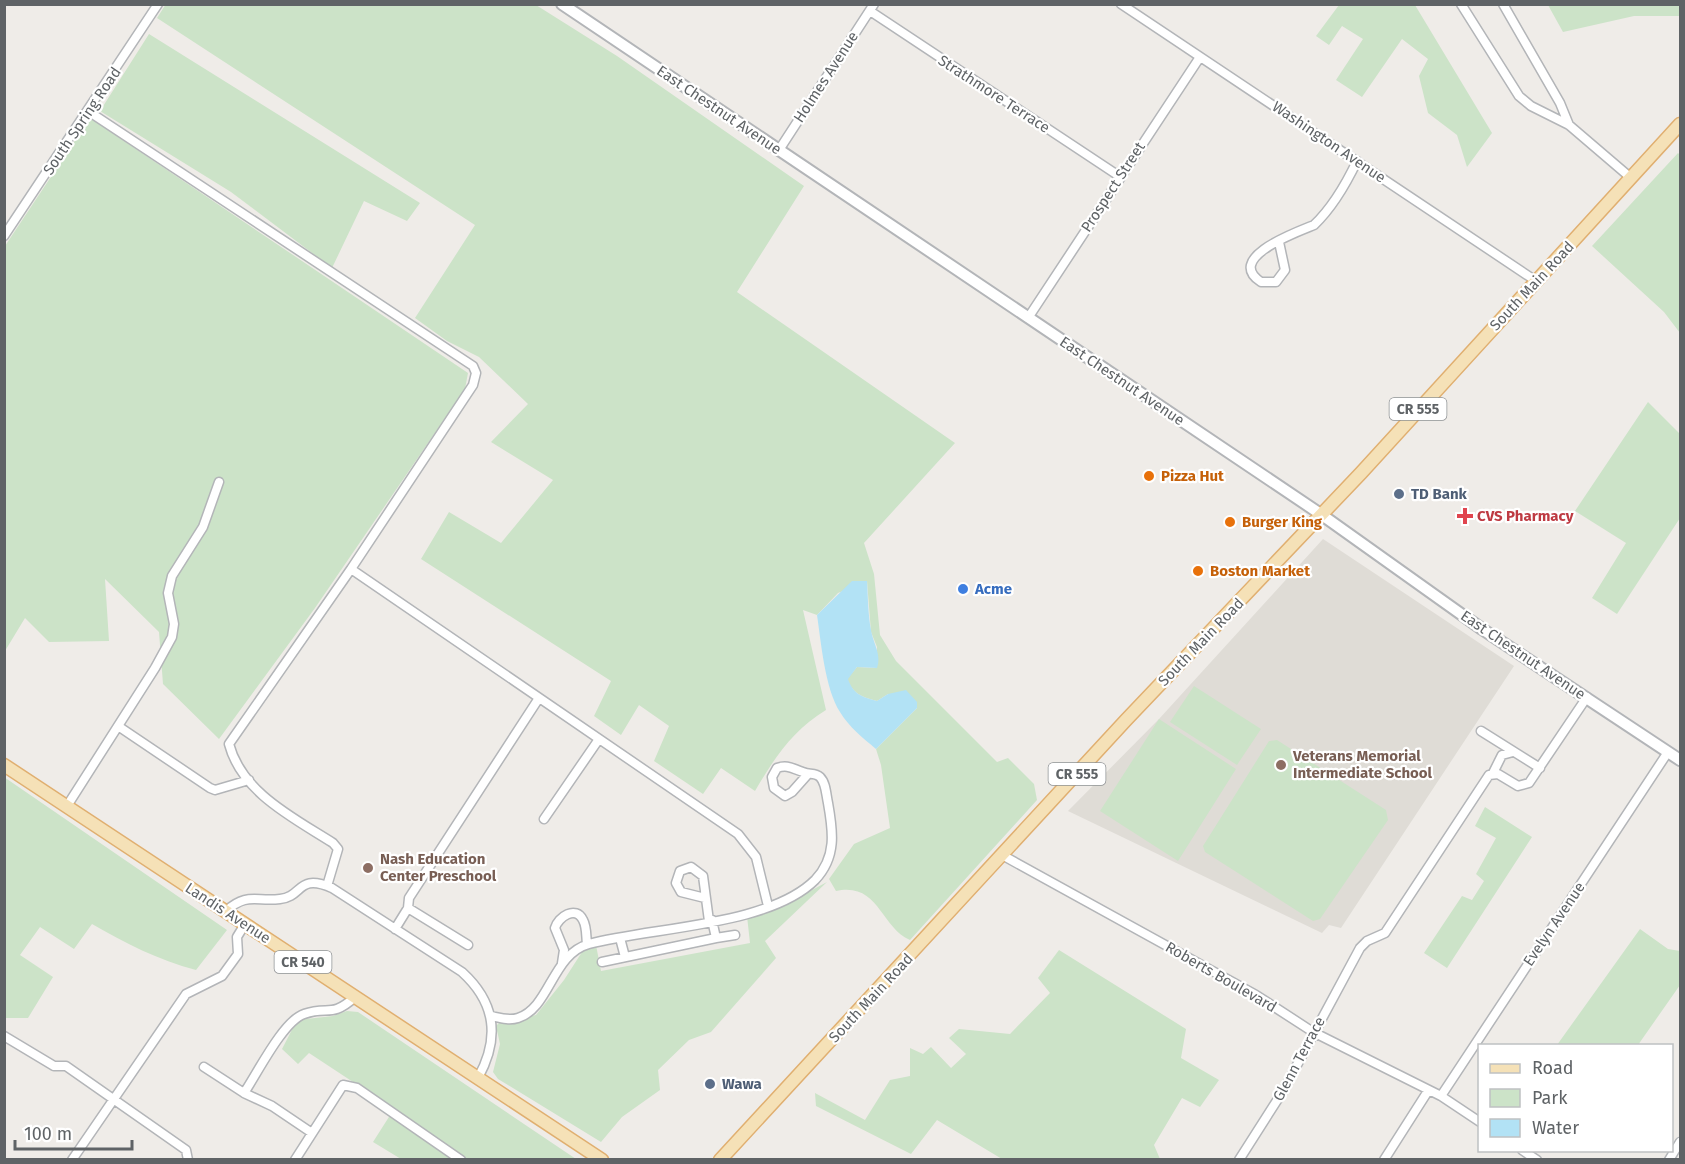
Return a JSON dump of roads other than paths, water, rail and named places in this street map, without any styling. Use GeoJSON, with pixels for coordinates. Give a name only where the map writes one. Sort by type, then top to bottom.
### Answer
{"type":"FeatureCollection","features":[{"type":"Feature","properties":{"kind":"main road","name":"South Main Road"},"geometry":{"type":"LineString","coordinates":[[720,1160],[1002,855],[1322,515],[1680,124]]}},
{"type":"Feature","properties":{"kind":"main road","name":"Landis Avenue"},"geometry":{"type":"LineString","coordinates":[[4,765],[602,1160]]}},
{"type":"Feature","properties":{"kind":"street","name":"South Spring Road"},"geometry":{"type":"LineString","coordinates":[[4,236],[158,4]]}},
{"type":"Feature","properties":{"kind":"street","name":"East Chestnut Avenue"},"geometry":{"type":"LineString","coordinates":[[562,4],[1322,515],[1482,629],[1680,760]]}},
{"type":"Feature","properties":{"kind":"street","name":"Washington Avenue"},"geometry":{"type":"LineString","coordinates":[[1121,4],[1536,281]]}},
{"type":"Feature","properties":{"kind":"street"},"geometry":{"type":"LineString","coordinates":[[1461,4],[1502,74],[1519,96],[1531,106],[1569,125],[1631,178]]}},
{"type":"Feature","properties":{"kind":"street"},"geometry":{"type":"LineString","coordinates":[[1503,4],[1560,103],[1569,125]]}},
{"type":"Feature","properties":{"kind":"street","name":"Holmes Avenue"},"geometry":{"type":"LineString","coordinates":[[778,150],[872,8]]}},
{"type":"Feature","properties":{"kind":"street","name":"Strathmore Terrace"},"geometry":{"type":"LineString","coordinates":[[872,8],[1119,176]]}},
{"type":"Feature","properties":{"kind":"street","name":"Prospect Street"},"geometry":{"type":"LineString","coordinates":[[1028,318],[1119,176],[1200,57]]}},
{"type":"Feature","properties":{"kind":"street"},"geometry":{"type":"LineString","coordinates":[[88,111],[473,366],[476,373],[473,386],[351,569],[229,744],[232,754],[249,780],[272,804],[333,843],[338,849],[327,886]]}},
{"type":"Feature","properties":{"kind":"street"},"geometry":{"type":"LineString","coordinates":[[1279,242],[1285,270],[1276,282],[1261,282],[1252,274],[1252,261],[1261,250],[1314,225],[1345,185],[1357,161]]}},
{"type":"Feature","properties":{"kind":"street"},"geometry":{"type":"LineString","coordinates":[[67,806],[155,668],[172,637],[174,624],[168,592],[172,576],[203,527],[219,482]]}},
{"type":"Feature","properties":{"kind":"street"},"geometry":{"type":"LineString","coordinates":[[351,569],[745,841],[756,857],[768,906]]}},
{"type":"Feature","properties":{"kind":"street"},"geometry":{"type":"LineString","coordinates":[[396,928],[408,908],[409,898],[539,698]]}},
{"type":"Feature","properties":{"kind":"street"},"geometry":{"type":"LineString","coordinates":[[1515,753],[1508,752],[1502,755],[1493,773],[1523,786],[1529,783],[1540,768],[1587,698]]}},
{"type":"Feature","properties":{"kind":"street"},"geometry":{"type":"LineString","coordinates":[[118,726],[210,789],[215,790],[249,780]]}},
{"type":"Feature","properties":{"kind":"street"},"geometry":{"type":"LineString","coordinates":[[1481,731],[1540,768]]}},
{"type":"Feature","properties":{"kind":"street"},"geometry":{"type":"LineString","coordinates":[[544,819],[599,739]]}},
{"type":"Feature","properties":{"kind":"street","name":"Evelyn Avenue"},"geometry":{"type":"LineString","coordinates":[[1441,1096],[1668,752]]}},
{"type":"Feature","properties":{"kind":"street","name":"Glenn Terrace"},"geometry":{"type":"LineString","coordinates":[[1239,1160],[1283,1091],[1356,955],[1367,941],[1385,933],[1482,786],[1493,773]]}},
{"type":"Feature","properties":{"kind":"street"},"geometry":{"type":"LineString","coordinates":[[491,1016],[510,1019],[529,1012],[562,963],[587,945],[710,921],[768,906],[792,896],[817,878],[833,844],[834,834],[824,783],[816,774],[808,774]]}},
{"type":"Feature","properties":{"kind":"street","name":"Roberts Boulevard"},"geometry":{"type":"LineString","coordinates":[[1002,855],[1256,995],[1313,1032],[1441,1096],[1478,1121]]}},
{"type":"Feature","properties":{"kind":"street"},"geometry":{"type":"LineString","coordinates":[[226,911],[243,899],[281,899],[307,884],[319,882],[396,928],[462,972],[476,985],[491,1016],[491,1051],[478,1078]]}},
{"type":"Feature","properties":{"kind":"street"},"geometry":{"type":"LineString","coordinates":[[705,897],[716,938]]}},
{"type":"Feature","properties":{"kind":"street"},"geometry":{"type":"LineString","coordinates":[[408,908],[468,945]]}},
{"type":"Feature","properties":{"kind":"street"},"geometry":{"type":"LineString","coordinates":[[562,963],[564,950],[555,928],[559,919],[569,913],[579,915],[583,919],[587,945]]}},
{"type":"Feature","properties":{"kind":"street"},"geometry":{"type":"LineString","coordinates":[[72,1160],[186,994],[222,976],[238,954],[237,937],[245,924]]}},
{"type":"Feature","properties":{"kind":"street"},"geometry":{"type":"LineString","coordinates":[[602,962],[735,935]]}},
{"type":"Feature","properties":{"kind":"street"},"geometry":{"type":"LineString","coordinates":[[620,938],[625,957]]}},
{"type":"Feature","properties":{"kind":"street"},"geometry":{"type":"LineString","coordinates":[[244,1093],[291,1022],[304,1014],[340,1010],[355,997]]}},
{"type":"Feature","properties":{"kind":"street"},"geometry":{"type":"LineString","coordinates":[[4,1036],[54,1066],[66,1066],[186,1150],[188,1160]]}},
{"type":"Feature","properties":{"kind":"street"},"geometry":{"type":"LineString","coordinates":[[204,1067],[312,1132]]}},
{"type":"Feature","properties":{"kind":"street"},"geometry":{"type":"LineString","coordinates":[[295,1160],[343,1085],[357,1088],[461,1160]]}},
{"type":"Feature","properties":{"kind":"street"},"geometry":{"type":"LineString","coordinates":[[1384,1160],[1428,1091]]}},
{"type":"Feature","properties":{"kind":"street"},"geometry":{"type":"LineString","coordinates":[[1669,1160],[1680,1142]]}},
{"type":"Feature","properties":{"kind":"water"},"geometry":{"type":"Polygon","coordinates":[[[852,581],[867,581],[870,624],[877,649],[878,663],[877,668],[857,667],[848,679],[850,684],[859,694],[877,701],[888,694],[906,690],[917,702],[917,708],[876,749],[856,732],[840,712],[827,678],[820,638],[817,615],[852,581]]]}},
{"type":"Feature","properties":{"kind":"place","name":"Pizza Hut"},"geometry":{"type":"Point","coordinates":[1149,476]}},
{"type":"Feature","properties":{"kind":"place","name":"TD Bank"},"geometry":{"type":"Point","coordinates":[1399,494]}},
{"type":"Feature","properties":{"kind":"place","name":"CVS Pharmacy"},"geometry":{"type":"Point","coordinates":[1465,516]}},
{"type":"Feature","properties":{"kind":"place","name":"Burger King"},"geometry":{"type":"Point","coordinates":[1230,522]}},
{"type":"Feature","properties":{"kind":"place","name":"Boston Market"},"geometry":{"type":"Point","coordinates":[1198,571]}},
{"type":"Feature","properties":{"kind":"place","name":"Acme"},"geometry":{"type":"Point","coordinates":[963,589]}},
{"type":"Feature","properties":{"kind":"place","name":"Veterans Memorial Intermediate School"},"geometry":{"type":"Point","coordinates":[1281,765]}},
{"type":"Feature","properties":{"kind":"place","name":"Nash Education Center Preschool"},"geometry":{"type":"Point","coordinates":[368,868]}},
{"type":"Feature","properties":{"kind":"place","name":"Wawa"},"geometry":{"type":"Point","coordinates":[710,1084]}}]}
